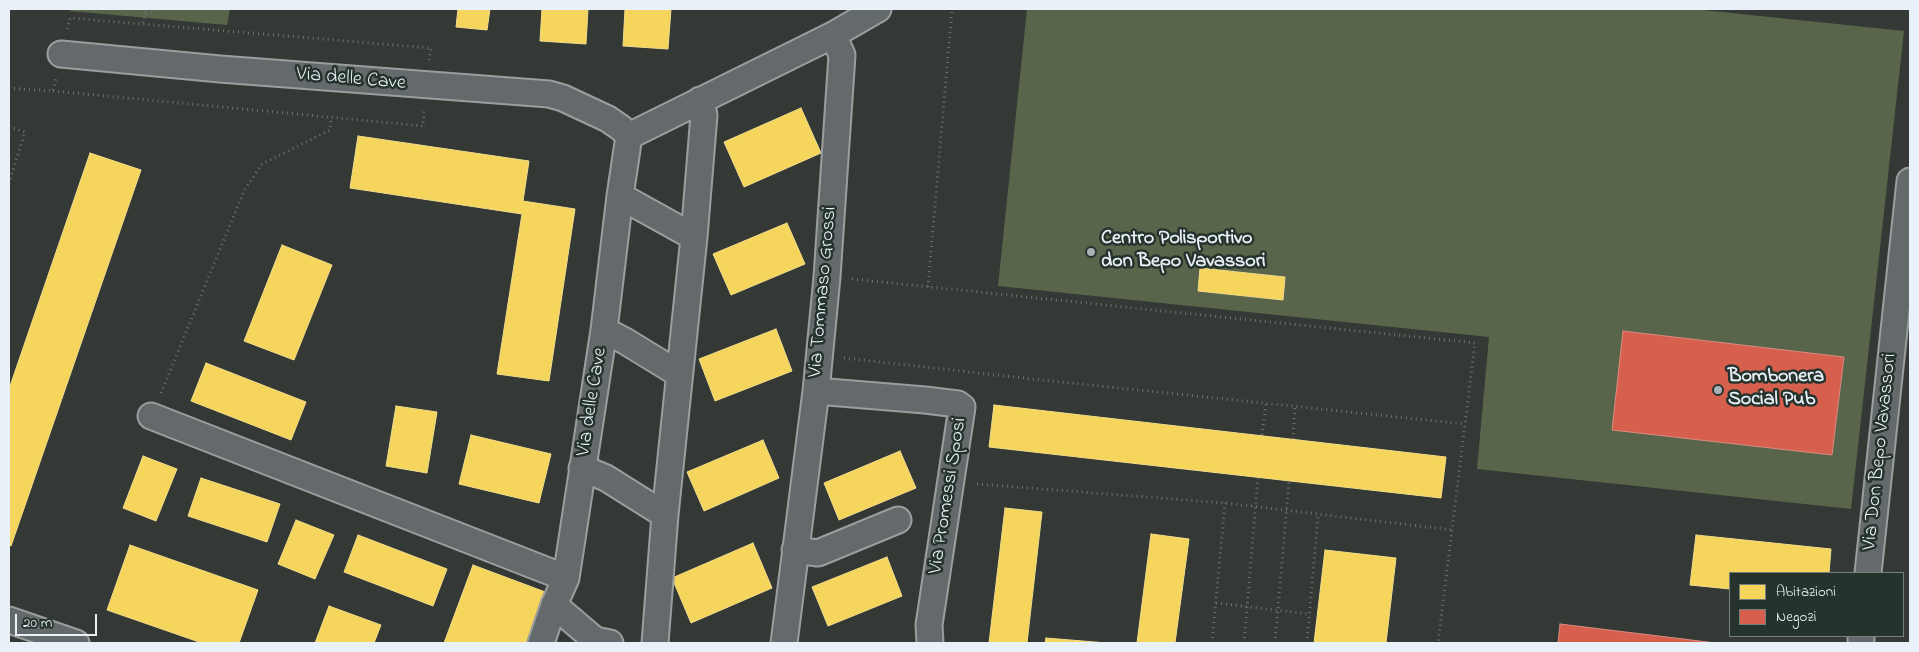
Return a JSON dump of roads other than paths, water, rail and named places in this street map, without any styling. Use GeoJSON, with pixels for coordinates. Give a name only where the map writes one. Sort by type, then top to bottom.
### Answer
{"type":"FeatureCollection","features":[{"type":"Feature","properties":{"kind":"street"},"geometry":{"type":"LineString","coordinates":[[629,136],[833,35],[878,9]]}},
{"type":"Feature","properties":{"kind":"street","name":"Via Tommaso Grossi"},"geometry":{"type":"LineString","coordinates":[[784,643],[816,391],[827,277],[842,55],[833,35]]}},
{"type":"Feature","properties":{"kind":"street","name":"Via delle Cave"},"geometry":{"type":"LineString","coordinates":[[62,54],[230,70],[548,94],[563,98],[608,119],[629,136],[604,330],[566,578],[554,605],[542,643]]}},
{"type":"Feature","properties":{"kind":"street"},"geometry":{"type":"LineString","coordinates":[[655,643],[678,374],[694,237],[704,115],[700,100]]}},
{"type":"Feature","properties":{"kind":"street","name":"Via Don Bepo Vavassori"},"geometry":{"type":"LineString","coordinates":[[1868,572],[1910,181]]}},
{"type":"Feature","properties":{"kind":"street"},"geometry":{"type":"LineString","coordinates":[[620,196],[694,237]]}},
{"type":"Feature","properties":{"kind":"street"},"geometry":{"type":"LineString","coordinates":[[604,330],[678,374]]}},
{"type":"Feature","properties":{"kind":"street","name":"Via Promessi Sposi"},"geometry":{"type":"LineString","coordinates":[[816,391],[926,400],[960,405],[962,411],[952,482],[929,625],[930,643]]}},
{"type":"Feature","properties":{"kind":"street"},"geometry":{"type":"LineString","coordinates":[[152,416],[566,578]]}},
{"type":"Feature","properties":{"kind":"street"},"geometry":{"type":"LineString","coordinates":[[582,468],[606,478],[665,515]]}},
{"type":"Feature","properties":{"kind":"street"},"geometry":{"type":"LineString","coordinates":[[795,550],[818,553],[898,520]]}},
{"type":"Feature","properties":{"kind":"street"},"geometry":{"type":"LineString","coordinates":[[554,605],[595,640],[610,643]]}},
{"type":"Feature","properties":{"kind":"street"},"geometry":{"type":"LineString","coordinates":[[9,620],[76,643]]}},
{"type":"Feature","properties":{"kind":"place","name":"Centro Polisportivo don Bepo Vavassori"},"geometry":{"type":"Point","coordinates":[1091,252]}},
{"type":"Feature","properties":{"kind":"place","name":"Bombonera Social Pub"},"geometry":{"type":"Point","coordinates":[1718,390]}}]}
